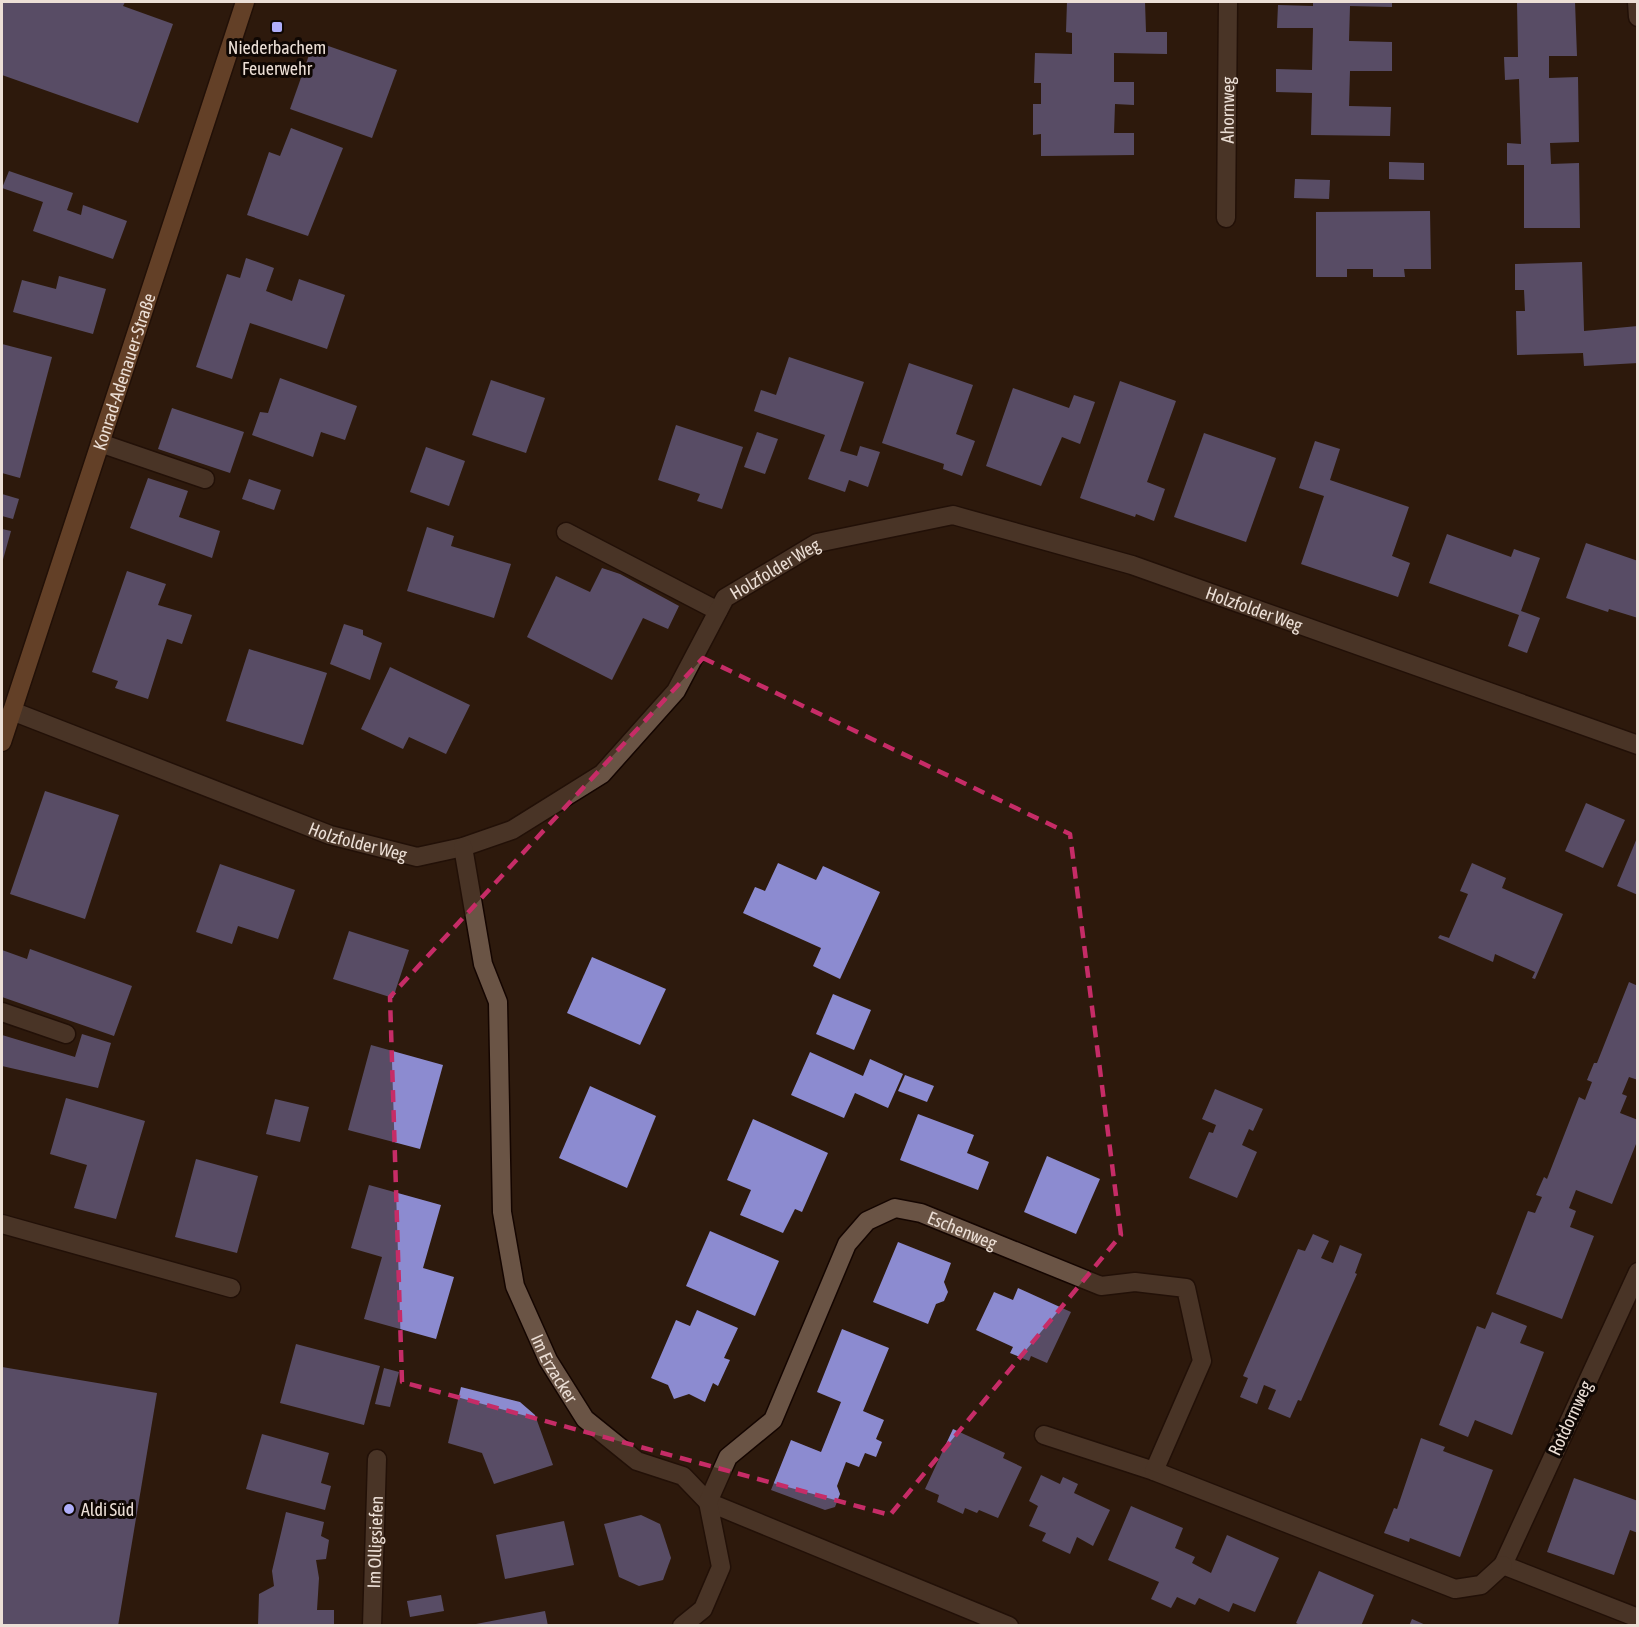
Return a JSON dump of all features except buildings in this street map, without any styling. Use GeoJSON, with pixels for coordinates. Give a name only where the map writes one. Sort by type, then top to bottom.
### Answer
{"type":"FeatureCollection","features":[{"type":"Feature","properties":{"kind":"main road","name":"Konrad-Adenauer-Straße"},"geometry":{"type":"LineString","coordinates":[[2,742],[245,2]]}},
{"type":"Feature","properties":{"kind":"street","name":"Ahornweg"},"geometry":{"type":"LineString","coordinates":[[1226,218],[1228,2]]}},
{"type":"Feature","properties":{"kind":"street"},"geometry":{"type":"LineString","coordinates":[[1637,2],[1638,17]]}},
{"type":"Feature","properties":{"kind":"street"},"geometry":{"type":"LineString","coordinates":[[100,443],[205,479]]}},
{"type":"Feature","properties":{"kind":"street","name":"Holzfolder Weg"},"geometry":{"type":"LineString","coordinates":[[12,711],[330,835],[417,857],[463,847],[512,830],[603,774],[676,691],[725,598],[816,543],[953,515],[1132,564],[1638,746]]}},
{"type":"Feature","properties":{"kind":"street"},"geometry":{"type":"LineString","coordinates":[[566,532],[718,611]]}},
{"type":"Feature","properties":{"kind":"street","name":"Im Erzacker"},"geometry":{"type":"LineString","coordinates":[[463,847],[483,964],[498,1002],[502,1212],[515,1286],[548,1360],[585,1419],[637,1461],[683,1476],[708,1502],[1009,1626]]}},
{"type":"Feature","properties":{"kind":"street"},"geometry":{"type":"LineString","coordinates":[[2,1012],[66,1034]]}},
{"type":"Feature","properties":{"kind":"street","name":"Eschenweg"},"geometry":{"type":"LineString","coordinates":[[708,1502],[728,1457],[772,1420],[847,1244],[867,1221],[895,1208],[921,1213],[1101,1286],[1135,1282],[1186,1288],[1202,1361],[1154,1471]]}},
{"type":"Feature","properties":{"kind":"street"},"geometry":{"type":"LineString","coordinates":[[2,1224],[231,1288]]}},
{"type":"Feature","properties":{"kind":"street","name":"Rotdornweg"},"geometry":{"type":"LineString","coordinates":[[1154,1471],[1455,1589],[1481,1585],[1503,1565],[1638,1272]]}},
{"type":"Feature","properties":{"kind":"street"},"geometry":{"type":"LineString","coordinates":[[1044,1435],[1154,1471]]}},
{"type":"Feature","properties":{"kind":"street","name":"Im Olligsiefen"},"geometry":{"type":"LineString","coordinates":[[372,1626],[377,1459]]}},
{"type":"Feature","properties":{"kind":"street"},"geometry":{"type":"LineString","coordinates":[[682,1626],[703,1609],[720,1567],[708,1502]]}},
{"type":"Feature","properties":{"kind":"street"},"geometry":{"type":"LineString","coordinates":[[1503,1565],[1638,1618]]}},
{"type":"Feature","properties":{"kind":"highlighted area"},"geometry":{"type":"Polygon","coordinates":[[[703,658],[1070,834],[1121,1235],[890,1515],[402,1382],[390,997],[703,658]]]}},
{"type":"Feature","properties":{"kind":"place","name":"Niederbachem Feuerwehr"},"geometry":{"type":"Point","coordinates":[277,27]}},
{"type":"Feature","properties":{"kind":"place","name":"Aldi Süd"},"geometry":{"type":"Point","coordinates":[69,1509]}}]}
